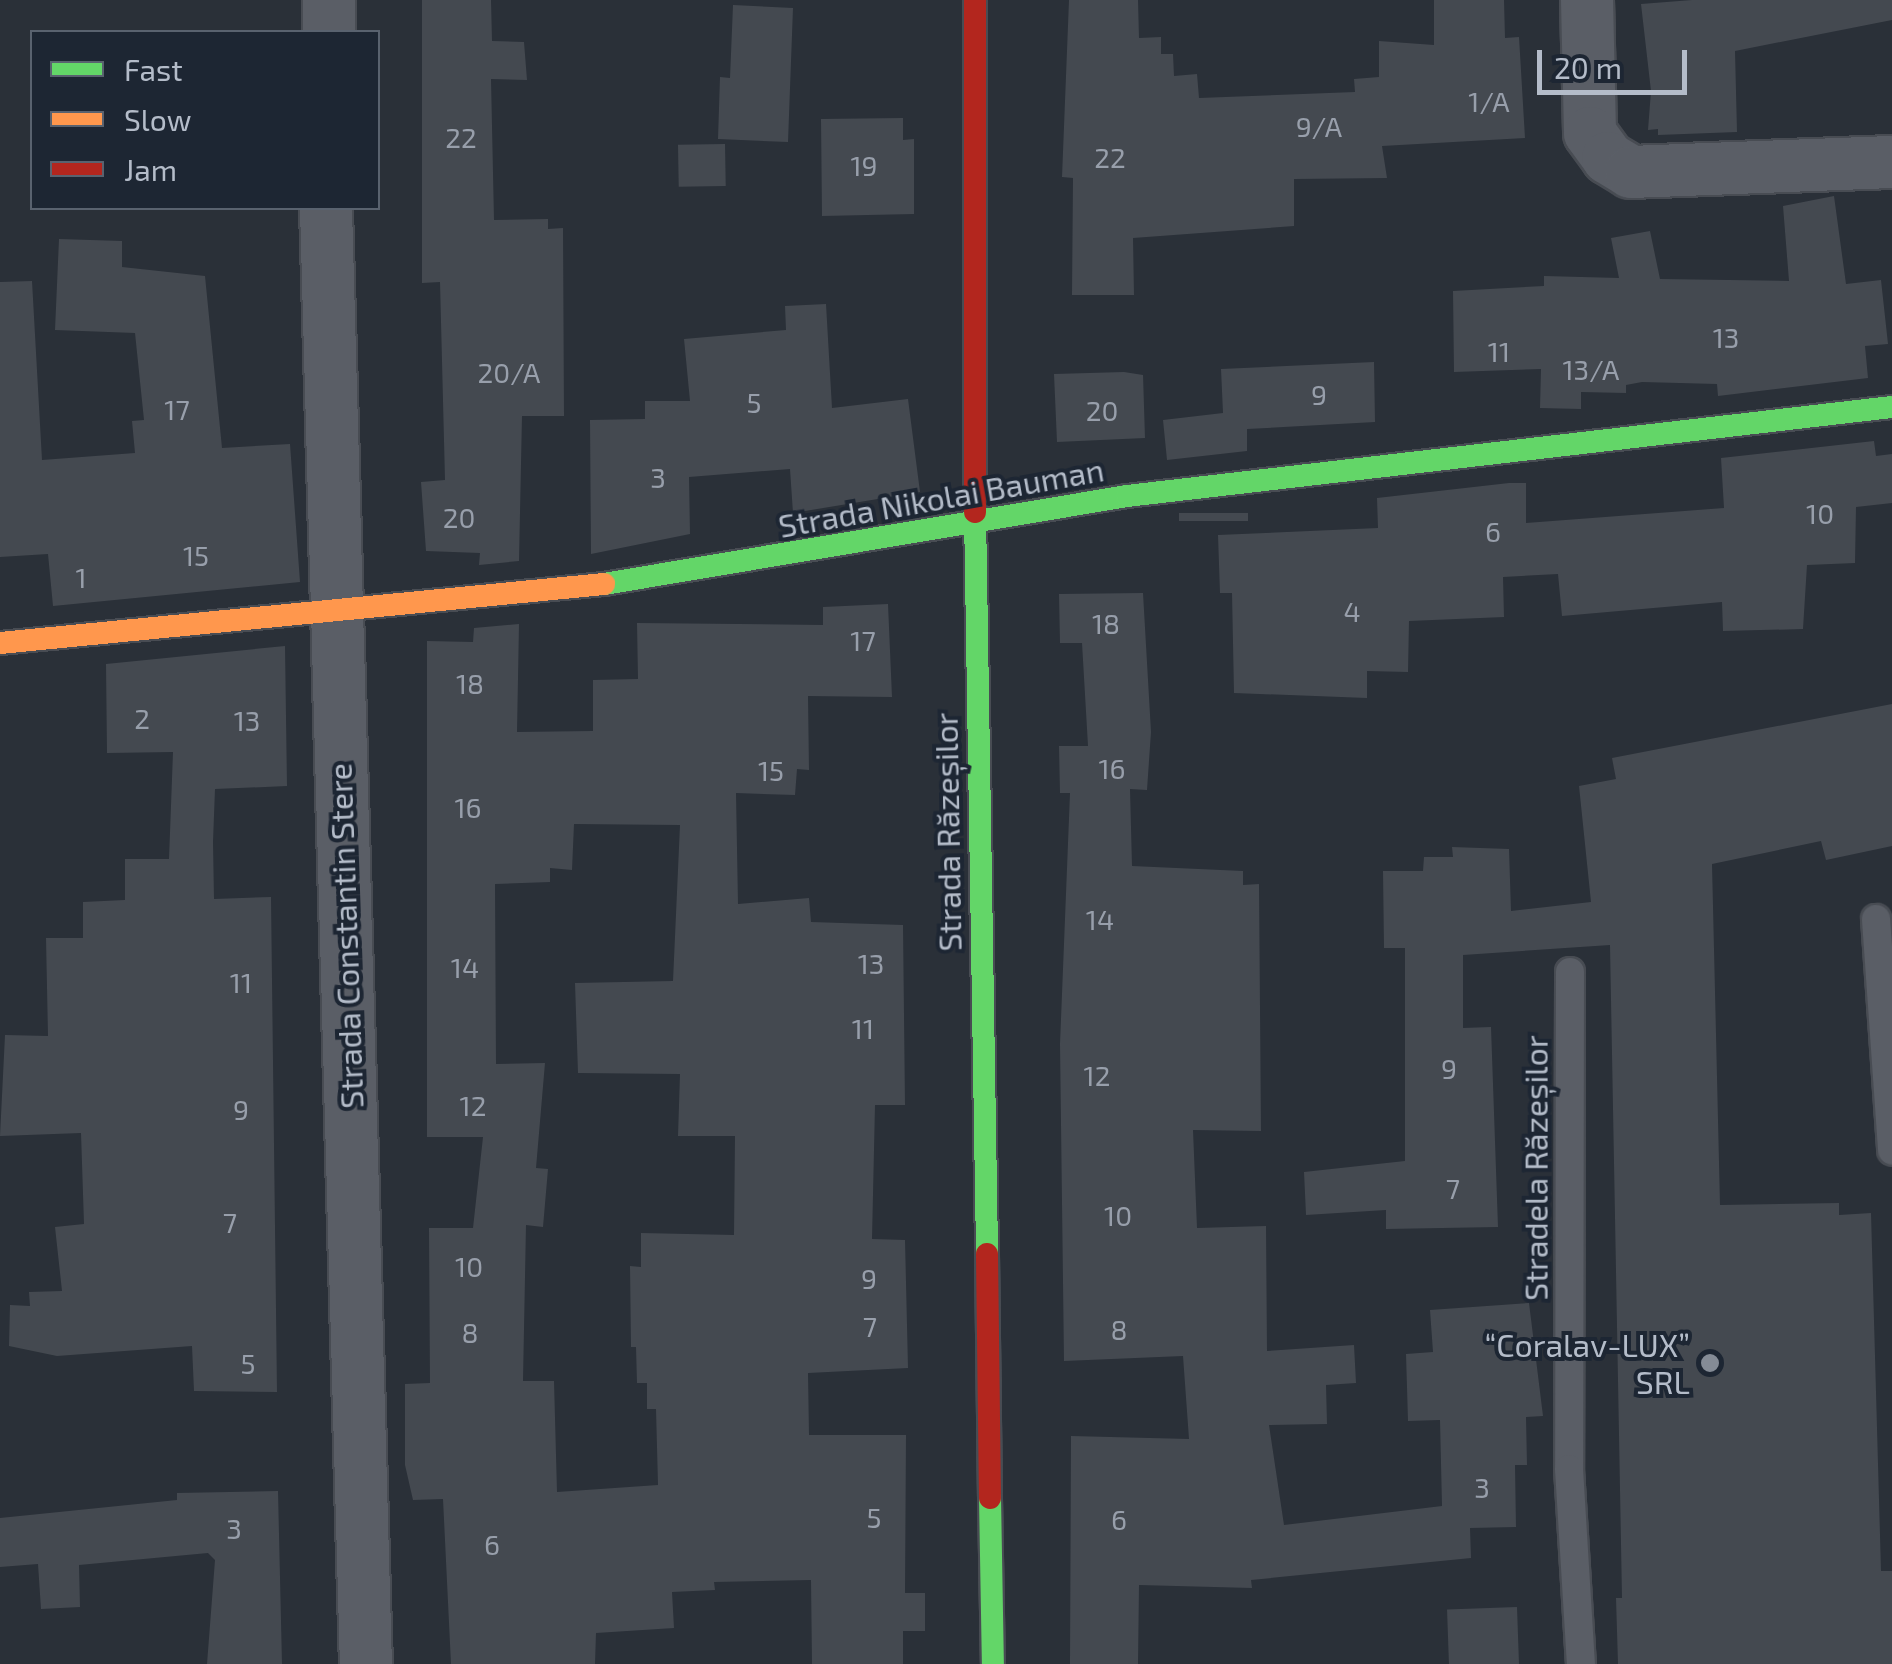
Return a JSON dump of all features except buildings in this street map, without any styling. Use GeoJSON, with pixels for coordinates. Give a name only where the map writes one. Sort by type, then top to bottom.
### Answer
{"type":"FeatureCollection","features":[{"type":"Feature","properties":{"kind":"street"},"geometry":{"type":"LineString","coordinates":[[329,30],[330,0]]}},
{"type":"Feature","properties":{"kind":"street","name":"Strada Răzeșilor"},"geometry":{"type":"LineString","coordinates":[[975,0],[976,524],[994,1664]]}},
{"type":"Feature","properties":{"kind":"street"},"geometry":{"type":"LineString","coordinates":[[1587,0],[1590,132],[1608,158],[1631,172],[1892,162]]}},
{"type":"Feature","properties":{"kind":"street","name":"Strada Constantin Stere"},"geometry":{"type":"LineString","coordinates":[[326,210],[366,1664]]}},
{"type":"Feature","properties":{"kind":"street","name":"Strada Nikolai Bauman"},"geometry":{"type":"LineString","coordinates":[[0,643],[623,582],[1127,496],[1892,407]]}},
{"type":"Feature","properties":{"kind":"lane"},"geometry":{"type":"LineString","coordinates":[[1876,920],[1892,1150]]}},
{"type":"Feature","properties":{"kind":"lane","name":"Stradela Răzeșilor"},"geometry":{"type":"LineString","coordinates":[[1570,972],[1569,1469],[1582,1664]]}},
{"type":"Feature","properties":{"kind":"traffic: fast"},"geometry":{"type":"LineString","coordinates":[[604,584],[1127,496],[1892,407]]}},
{"type":"Feature","properties":{"kind":"traffic: fast"},"geometry":{"type":"LineString","coordinates":[[975,512],[987,1254]]}},
{"type":"Feature","properties":{"kind":"traffic: fast"},"geometry":{"type":"LineString","coordinates":[[990,1498],[993,1664]]}},
{"type":"Feature","properties":{"kind":"traffic: slow"},"geometry":{"type":"LineString","coordinates":[[0,643],[604,584]]}},
{"type":"Feature","properties":{"kind":"traffic: jam"},"geometry":{"type":"LineString","coordinates":[[975,0],[975,512]]}},
{"type":"Feature","properties":{"kind":"traffic: jam"},"geometry":{"type":"LineString","coordinates":[[987,1254],[990,1498]]}},
{"type":"Feature","properties":{"kind":"place","name":"“Coralav-LUX” SRL"},"geometry":{"type":"Point","coordinates":[1710,1363]}}]}
